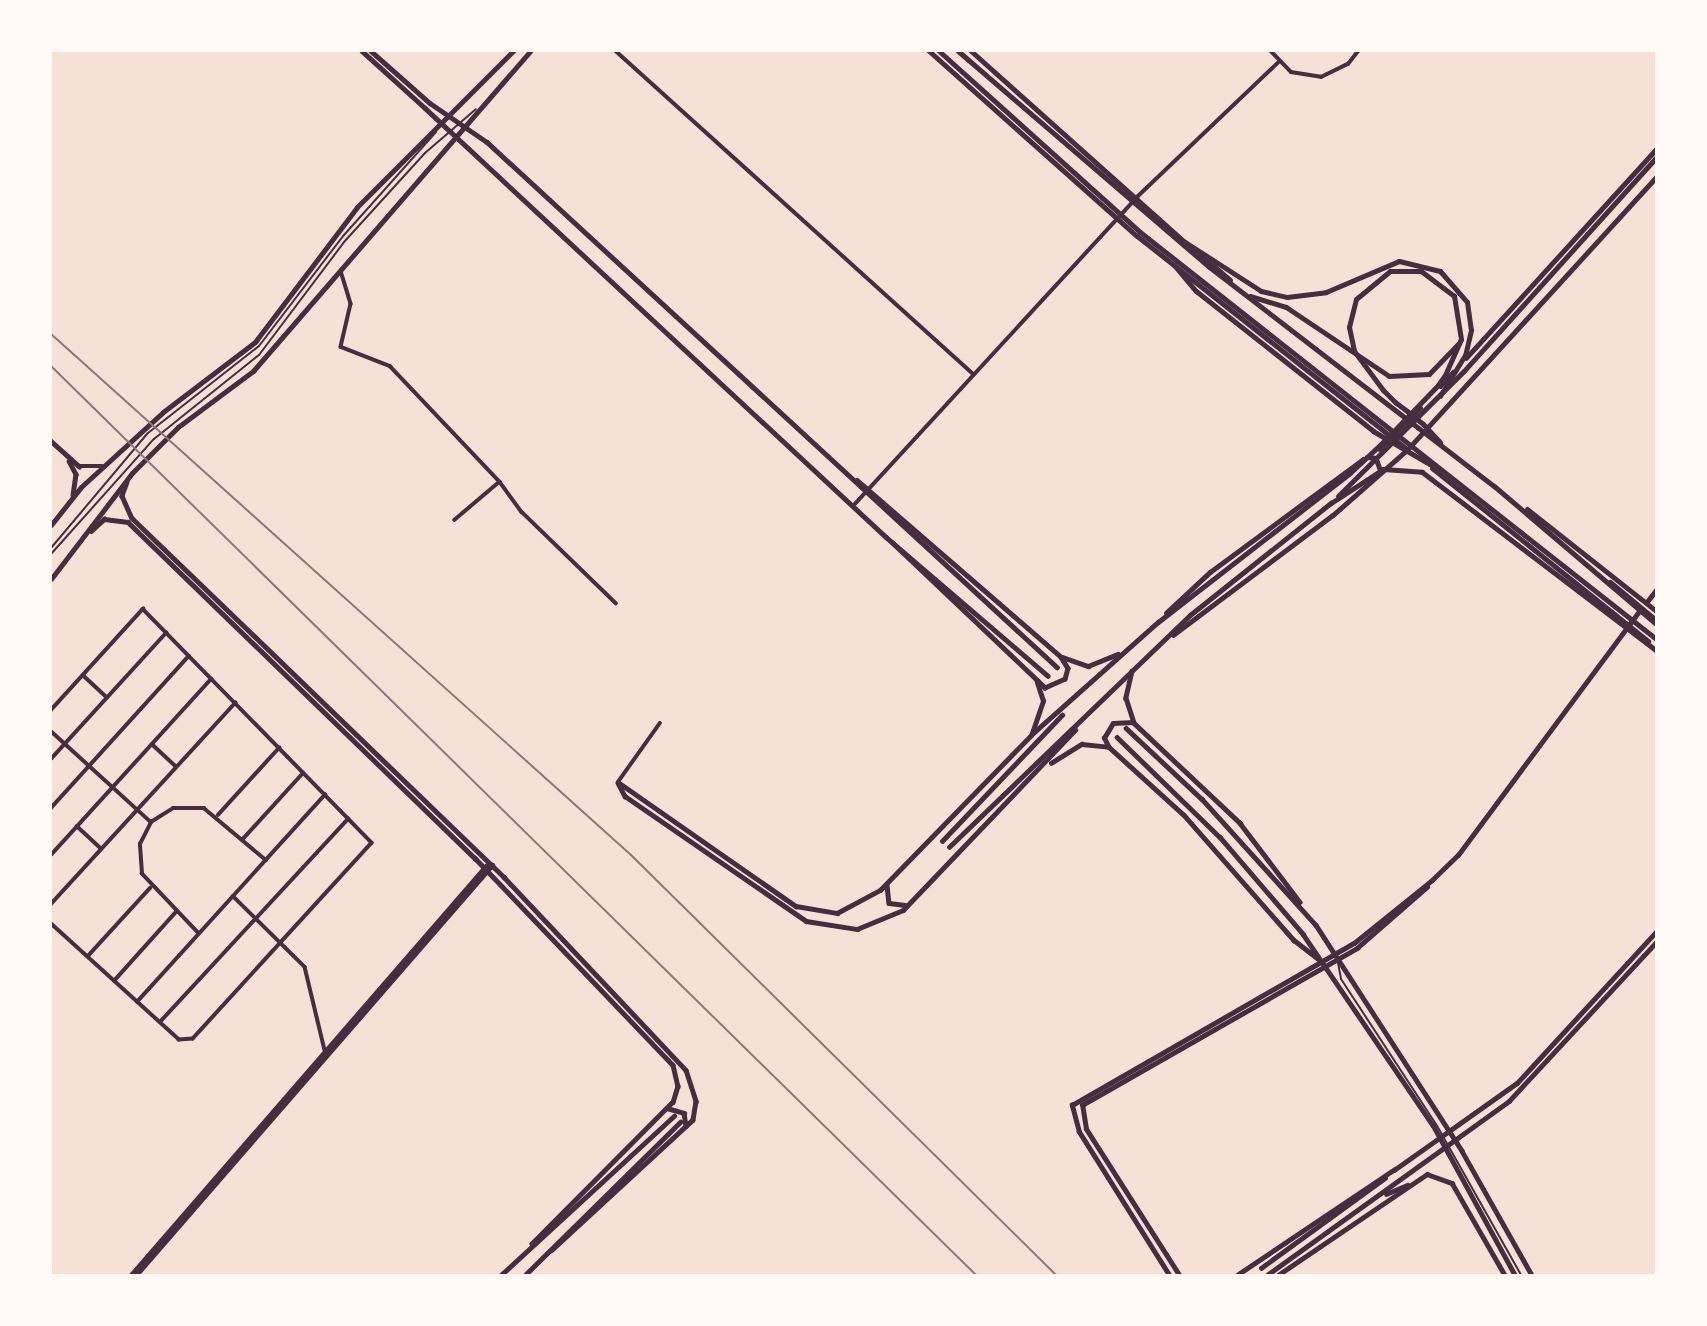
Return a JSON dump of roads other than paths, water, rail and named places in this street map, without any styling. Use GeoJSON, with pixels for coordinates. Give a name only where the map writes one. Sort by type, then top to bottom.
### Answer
{"type":"FeatureCollection","features":[{"type":"Feature","properties":{"kind":"main road"},"geometry":{"type":"LineString","coordinates":[[362,51],[427,106],[447,115],[487,142],[1057,667]]}},
{"type":"Feature","properties":{"kind":"main road"},"geometry":{"type":"LineString","coordinates":[[371,51],[441,122],[840,488],[886,537],[1036,681],[1050,690],[1059,685],[1068,668],[1061,657],[867,491]]}},
{"type":"Feature","properties":{"kind":"main road"},"geometry":{"type":"LineString","coordinates":[[51,525],[69,503],[110,463],[202,379],[255,342],[341,225],[513,51]]}},
{"type":"Feature","properties":{"kind":"main road"},"geometry":{"type":"LineString","coordinates":[[51,579],[132,473],[178,427],[253,371],[454,133],[530,51]]}},
{"type":"Feature","properties":{"kind":"main road"},"geometry":{"type":"LineString","coordinates":[[929,51],[1174,265],[1629,624],[1656,649]]}},
{"type":"Feature","properties":{"kind":"main road"},"geometry":{"type":"LineString","coordinates":[[939,51],[1140,232],[1656,639]]}},
{"type":"Feature","properties":{"kind":"main road"},"geometry":{"type":"LineString","coordinates":[[958,51],[1174,234],[1656,611]]}},
{"type":"Feature","properties":{"kind":"main road"},"geometry":{"type":"LineString","coordinates":[[971,51],[1251,296],[1406,422],[1642,607],[1656,622]]}},
{"type":"Feature","properties":{"kind":"main road"},"geometry":{"type":"LineString","coordinates":[[943,841],[1065,711],[1210,572],[1392,437],[1656,149]]}},
{"type":"Feature","properties":{"kind":"main road"},"geometry":{"type":"LineString","coordinates":[[1331,503],[1440,396],[1656,158]]}},
{"type":"Feature","properties":{"kind":"main road"},"geometry":{"type":"LineString","coordinates":[[1166,639],[1379,476],[1407,450],[1656,177]]}},
{"type":"Feature","properties":{"kind":"main road"},"geometry":{"type":"LineString","coordinates":[[1174,234],[1277,296],[1314,296],[1399,261],[1440,271],[1467,302],[1471,330],[1465,355],[1440,396]]}},
{"type":"Feature","properties":{"kind":"main road"},"geometry":{"type":"LineString","coordinates":[[1174,265],[1244,330],[1373,431],[1451,476]]}},
{"type":"Feature","properties":{"kind":"main road"},"geometry":{"type":"LineString","coordinates":[[1158,622],[1292,520],[1414,410],[1445,376],[1461,339],[1454,296],[1421,271],[1380,275],[1362,290],[1350,318],[1354,351],[1368,373],[1447,449]]}},
{"type":"Feature","properties":{"kind":"main road"},"geometry":{"type":"LineString","coordinates":[[1251,296],[1286,307],[1320,329],[1370,368],[1399,379],[1438,369],[1461,339]]}},
{"type":"Feature","properties":{"kind":"main road"},"geometry":{"type":"LineString","coordinates":[[51,441],[69,460],[84,468],[110,463]]}},
{"type":"Feature","properties":{"kind":"main road"},"geometry":{"type":"LineString","coordinates":[[1366,457],[1381,464],[1379,476]]}},
{"type":"Feature","properties":{"kind":"main road"},"geometry":{"type":"LineString","coordinates":[[69,460],[76,486],[69,503]]}},
{"type":"Feature","properties":{"kind":"main road"},"geometry":{"type":"LineString","coordinates":[[949,847],[1221,588],[1331,503],[1383,469],[1422,472],[1656,649]]}},
{"type":"Feature","properties":{"kind":"main road"},"geometry":{"type":"LineString","coordinates":[[132,473],[122,496],[132,518],[491,863],[680,1061],[696,1101],[685,1130],[551,1250]]}},
{"type":"Feature","properties":{"kind":"main road"},"geometry":{"type":"LineString","coordinates":[[1494,486],[1656,622]]}},
{"type":"Feature","properties":{"kind":"main road"},"geometry":{"type":"LineString","coordinates":[[77,543],[104,519],[128,522],[486,869],[673,1065],[678,1086],[667,1108],[568,1201],[520,1257]]}},
{"type":"Feature","properties":{"kind":"main road"},"geometry":{"type":"LineString","coordinates":[[886,537],[1048,676]]}},
{"type":"Feature","properties":{"kind":"main road"},"geometry":{"type":"LineString","coordinates":[[1179,1275],[1086,1129],[1082,1105],[1196,1034],[1214,1033],[1325,967],[1336,957],[1390,923],[1458,855],[1656,590]]}},
{"type":"Feature","properties":{"kind":"main road"},"geometry":{"type":"LineString","coordinates":[[1061,657],[1088,667],[1124,652]]}},
{"type":"Feature","properties":{"kind":"main road"},"geometry":{"type":"LineString","coordinates":[[1133,670],[1126,698],[1134,723]]}},
{"type":"Feature","properties":{"kind":"main road"},"geometry":{"type":"LineString","coordinates":[[1031,735],[1042,711],[1036,681]]}},
{"type":"Feature","properties":{"kind":"main road"},"geometry":{"type":"LineString","coordinates":[[618,782],[803,910],[848,910],[889,881],[1031,735],[1065,711]]}},
{"type":"Feature","properties":{"kind":"main road"},"geometry":{"type":"LineString","coordinates":[[1321,961],[1294,940],[1184,815],[1109,747],[1104,738],[1113,723],[1123,718],[1134,723],[1240,823],[1302,906],[1451,1133],[1532,1275]]}},
{"type":"Feature","properties":{"kind":"main road"},"geometry":{"type":"LineString","coordinates":[[618,782],[625,796],[806,921],[839,930],[865,928],[908,905],[1045,768],[1080,724]]}},
{"type":"Feature","properties":{"kind":"main road"},"geometry":{"type":"LineString","coordinates":[[1126,728],[1302,906]]}},
{"type":"Feature","properties":{"kind":"main road"},"geometry":{"type":"LineString","coordinates":[[1118,737],[1237,855],[1321,961],[1441,1139],[1515,1275]]}},
{"type":"Feature","properties":{"kind":"main road"},"geometry":{"type":"LineString","coordinates":[[1045,768],[1082,744],[1109,747]]}},
{"type":"Feature","properties":{"kind":"main road"},"geometry":{"type":"LineString","coordinates":[[134,1275],[491,863]]}},
{"type":"Feature","properties":{"kind":"main road"},"geometry":{"type":"LineString","coordinates":[[134,1275],[325,1050],[486,869]]}},
{"type":"Feature","properties":{"kind":"main road"},"geometry":{"type":"LineString","coordinates":[[889,881],[889,903],[908,905]]}},
{"type":"Feature","properties":{"kind":"main road"},"geometry":{"type":"LineString","coordinates":[[1237,1275],[1451,1133],[1528,1073],[1656,932]]}},
{"type":"Feature","properties":{"kind":"main road"},"geometry":{"type":"LineString","coordinates":[[1267,1275],[1456,1142],[1520,1091],[1656,942]]}},
{"type":"Feature","properties":{"kind":"main road"},"geometry":{"type":"LineString","coordinates":[[1170,1275],[1079,1132],[1072,1105],[1321,961],[1336,957]]}},
{"type":"Feature","properties":{"kind":"main road"},"geometry":{"type":"LineString","coordinates":[[667,1108],[684,1113],[685,1130]]}},
{"type":"Feature","properties":{"kind":"main road"},"geometry":{"type":"LineString","coordinates":[[500,1275],[674,1116]]}},
{"type":"Feature","properties":{"kind":"main road"},"geometry":{"type":"LineString","coordinates":[[525,1275],[680,1122]]}},
{"type":"Feature","properties":{"kind":"main road"},"geometry":{"type":"LineString","coordinates":[[1261,1268],[1395,1169]]}},
{"type":"Feature","properties":{"kind":"main road"},"geometry":{"type":"LineString","coordinates":[[1373,1200],[1427,1174],[1446,1178],[1505,1275]]}},
{"type":"Feature","properties":{"kind":"main road"},"geometry":{"type":"LineString","coordinates":[[1278,1275],[1407,1185]]}},
{"type":"Feature","properties":{"kind":"street"},"geometry":{"type":"LineString","coordinates":[[615,51],[974,374]]}},
{"type":"Feature","properties":{"kind":"street"},"geometry":{"type":"LineString","coordinates":[[1271,51],[1279,62],[1321,78],[1348,64],[1358,51]]}},
{"type":"Feature","properties":{"kind":"street"},"geometry":{"type":"LineString","coordinates":[[855,504],[1137,197],[1279,62]]}},
{"type":"Feature","properties":{"kind":"street"},"geometry":{"type":"LineString","coordinates":[[342,265],[341,287],[351,304],[341,347],[390,366],[500,482],[522,512],[616,603]]}},
{"type":"Feature","properties":{"kind":"street"},"geometry":{"type":"LineString","coordinates":[[455,520],[500,482]]}},
{"type":"Feature","properties":{"kind":"street"},"geometry":{"type":"LineString","coordinates":[[51,710],[143,609],[372,843],[193,1039],[179,1040],[51,924]]}},
{"type":"Feature","properties":{"kind":"street"},"geometry":{"type":"LineString","coordinates":[[51,759],[166,633]]}},
{"type":"Feature","properties":{"kind":"street"},"geometry":{"type":"LineString","coordinates":[[51,808],[189,656]]}},
{"type":"Feature","properties":{"kind":"street"},"geometry":{"type":"LineString","coordinates":[[83,675],[107,698]]}},
{"type":"Feature","properties":{"kind":"street"},"geometry":{"type":"LineString","coordinates":[[51,855],[211,678]]}},
{"type":"Feature","properties":{"kind":"street"},"geometry":{"type":"LineString","coordinates":[[51,904],[235,703]]}},
{"type":"Feature","properties":{"kind":"street"},"geometry":{"type":"LineString","coordinates":[[618,782],[660,723]]}},
{"type":"Feature","properties":{"kind":"street"},"geometry":{"type":"LineString","coordinates":[[51,731],[151,822]]}},
{"type":"Feature","properties":{"kind":"street"},"geometry":{"type":"LineString","coordinates":[[152,744],[177,766]]}},
{"type":"Feature","properties":{"kind":"street"},"geometry":{"type":"LineString","coordinates":[[218,815],[279,748]]}},
{"type":"Feature","properties":{"kind":"street"},"geometry":{"type":"LineString","coordinates":[[243,839],[303,773]]}},
{"type":"Feature","properties":{"kind":"street"},"geometry":{"type":"LineString","coordinates":[[137,1002],[326,795]]}},
{"type":"Feature","properties":{"kind":"street"},"geometry":{"type":"LineString","coordinates":[[199,934],[150,888],[139,853],[151,822],[184,806],[218,815],[266,860]]}},
{"type":"Feature","properties":{"kind":"street"},"geometry":{"type":"LineString","coordinates":[[160,1023],[348,819]]}},
{"type":"Feature","properties":{"kind":"street"},"geometry":{"type":"LineString","coordinates":[[77,826],[102,848]]}},
{"type":"Feature","properties":{"kind":"street"},"geometry":{"type":"LineString","coordinates":[[88,957],[150,888]]}},
{"type":"Feature","properties":{"kind":"street"},"geometry":{"type":"LineString","coordinates":[[233,896],[282,941],[308,974],[325,1050]]}},
{"type":"Feature","properties":{"kind":"street"},"geometry":{"type":"LineString","coordinates":[[114,981],[176,912]]}},
{"type":"Feature","properties":{"kind":"lane"},"geometry":{"type":"LineString","coordinates":[[51,548],[148,433],[259,346],[344,235],[441,122]]}},
{"type":"Feature","properties":{"kind":"lane"},"geometry":{"type":"LineString","coordinates":[[51,554],[154,439],[259,355],[344,242],[454,133]]}},
{"type":"Feature","properties":{"kind":"lane"},"geometry":{"type":"LineString","coordinates":[[1336,957],[1341,979],[1441,1139]]}},
{"type":"Feature","properties":{"kind":"lane"},"geometry":{"type":"LineString","coordinates":[[1446,1149],[1521,1275]]}},
{"type":"Feature","properties":{"kind":"railway"},"geometry":{"type":"LineString","coordinates":[[51,334],[631,855],[1056,1275]]}},
{"type":"Feature","properties":{"kind":"railway"},"geometry":{"type":"LineString","coordinates":[[51,366],[976,1275]]}}]}
